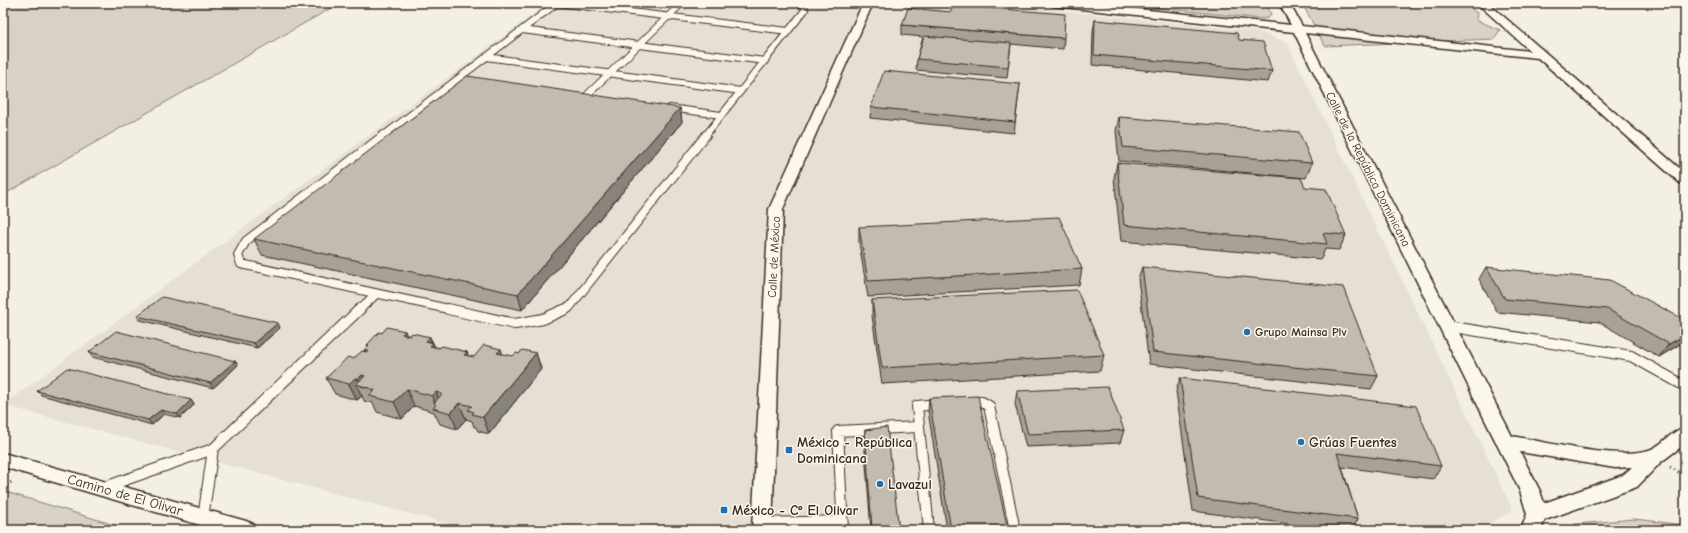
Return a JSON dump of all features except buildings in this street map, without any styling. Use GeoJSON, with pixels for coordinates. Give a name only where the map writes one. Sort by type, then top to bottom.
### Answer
{"type":"FeatureCollection","features":[{"type":"Feature","properties":{"kind":"street","name":"Calle de México"},"geometry":{"type":"LineString","coordinates":[[762,527],[776,209],[868,3]]}},
{"type":"Feature","properties":{"kind":"street"},"geometry":{"type":"LineString","coordinates":[[1053,3],[1542,55]]}},
{"type":"Feature","properties":{"kind":"street","name":"Calle de la República Dominicana"},"geometry":{"type":"LineString","coordinates":[[1284,3],[1530,491],[1534,522]]}},
{"type":"Feature","properties":{"kind":"street"},"geometry":{"type":"LineString","coordinates":[[1482,3],[1685,180]]}},
{"type":"Feature","properties":{"kind":"street"},"geometry":{"type":"LineString","coordinates":[[1534,522],[1630,481],[1654,457],[1685,434]]}},
{"type":"Feature","properties":{"kind":"street"},"geometry":{"type":"LineString","coordinates":[[1505,442],[1615,461],[1654,457]]}},
{"type":"Feature","properties":{"kind":"street","name":"Camino de El Olivar"},"geometry":{"type":"LineString","coordinates":[[3,460],[246,530]]}},
{"type":"Feature","properties":{"kind":"lane"},"geometry":{"type":"LineString","coordinates":[[788,31],[557,3],[246,241],[238,255],[241,264],[515,324],[532,322],[555,316],[568,308],[805,10],[804,4],[799,3]]}},
{"type":"Feature","properties":{"kind":"lane"},"geometry":{"type":"LineString","coordinates":[[587,95],[682,3]]}},
{"type":"Feature","properties":{"kind":"lane"},"geometry":{"type":"LineString","coordinates":[[522,30],[765,60]]}},
{"type":"Feature","properties":{"kind":"lane"},"geometry":{"type":"LineString","coordinates":[[486,57],[741,91]]}},
{"type":"Feature","properties":{"kind":"lane"},"geometry":{"type":"LineString","coordinates":[[462,76],[470,77]]}},
{"type":"Feature","properties":{"kind":"lane"},"geometry":{"type":"LineString","coordinates":[[579,94],[594,96]]}},
{"type":"Feature","properties":{"kind":"lane"},"geometry":{"type":"LineString","coordinates":[[662,106],[721,116]]}},
{"type":"Feature","properties":{"kind":"lane"},"geometry":{"type":"LineString","coordinates":[[102,488],[213,448],[376,294]]}},
{"type":"Feature","properties":{"kind":"lane"},"geometry":{"type":"LineString","coordinates":[[1447,326],[1631,356],[1685,386]]}},
{"type":"Feature","properties":{"kind":"lane"},"geometry":{"type":"LineString","coordinates":[[929,530],[916,406],[982,402],[989,406],[1015,530]]}},
{"type":"Feature","properties":{"kind":"lane"},"geometry":{"type":"LineString","coordinates":[[762,527],[842,525],[838,431],[918,427]]}},
{"type":"Feature","properties":{"kind":"lane"},"geometry":{"type":"LineString","coordinates":[[203,518],[213,448]]}},
{"type":"Feature","properties":{"kind":"shaded area"},"geometry":{"type":"Polygon","coordinates":[[[3,3],[340,3],[3,195],[3,3]]]}},
{"type":"Feature","properties":{"kind":"shaded area"},"geometry":{"type":"Polygon","coordinates":[[[549,3],[987,3],[1260,32],[1287,43],[1513,510],[1479,530],[471,530],[3,405],[549,3]]]}},
{"type":"Feature","properties":{"kind":"shaded area"},"geometry":{"type":"Polygon","coordinates":[[[1114,3],[1266,3],[1271,14],[1268,18],[1262,19],[1114,3]]]}},
{"type":"Feature","properties":{"kind":"shaded area"},"geometry":{"type":"Polygon","coordinates":[[[1302,3],[1465,3],[1477,13],[1476,20],[1500,30],[1494,39],[1325,46],[1302,3]]]}},
{"type":"Feature","properties":{"kind":"shaded area"},"geometry":{"type":"Polygon","coordinates":[[[3,491],[131,530],[3,530],[3,491]]]}},
{"type":"Feature","properties":{"kind":"shaded area"},"geometry":{"type":"Polygon","coordinates":[[[1635,519],[1685,525],[1685,530],[1575,530],[1575,524],[1635,519]]]}},
{"type":"Feature","properties":{"kind":"place","name":"Grupo Mainsa Plv"},"geometry":{"type":"Point","coordinates":[1247,332]}},
{"type":"Feature","properties":{"kind":"place","name":"Grúas Fuentes"},"geometry":{"type":"Point","coordinates":[1301,442]}},
{"type":"Feature","properties":{"kind":"place","name":"México - República Dominicana"},"geometry":{"type":"Point","coordinates":[789,450]}},
{"type":"Feature","properties":{"kind":"place","name":"Lavazul"},"geometry":{"type":"Point","coordinates":[880,484]}},
{"type":"Feature","properties":{"kind":"place","name":"México - Cº El Olivar"},"geometry":{"type":"Point","coordinates":[724,510]}}]}
